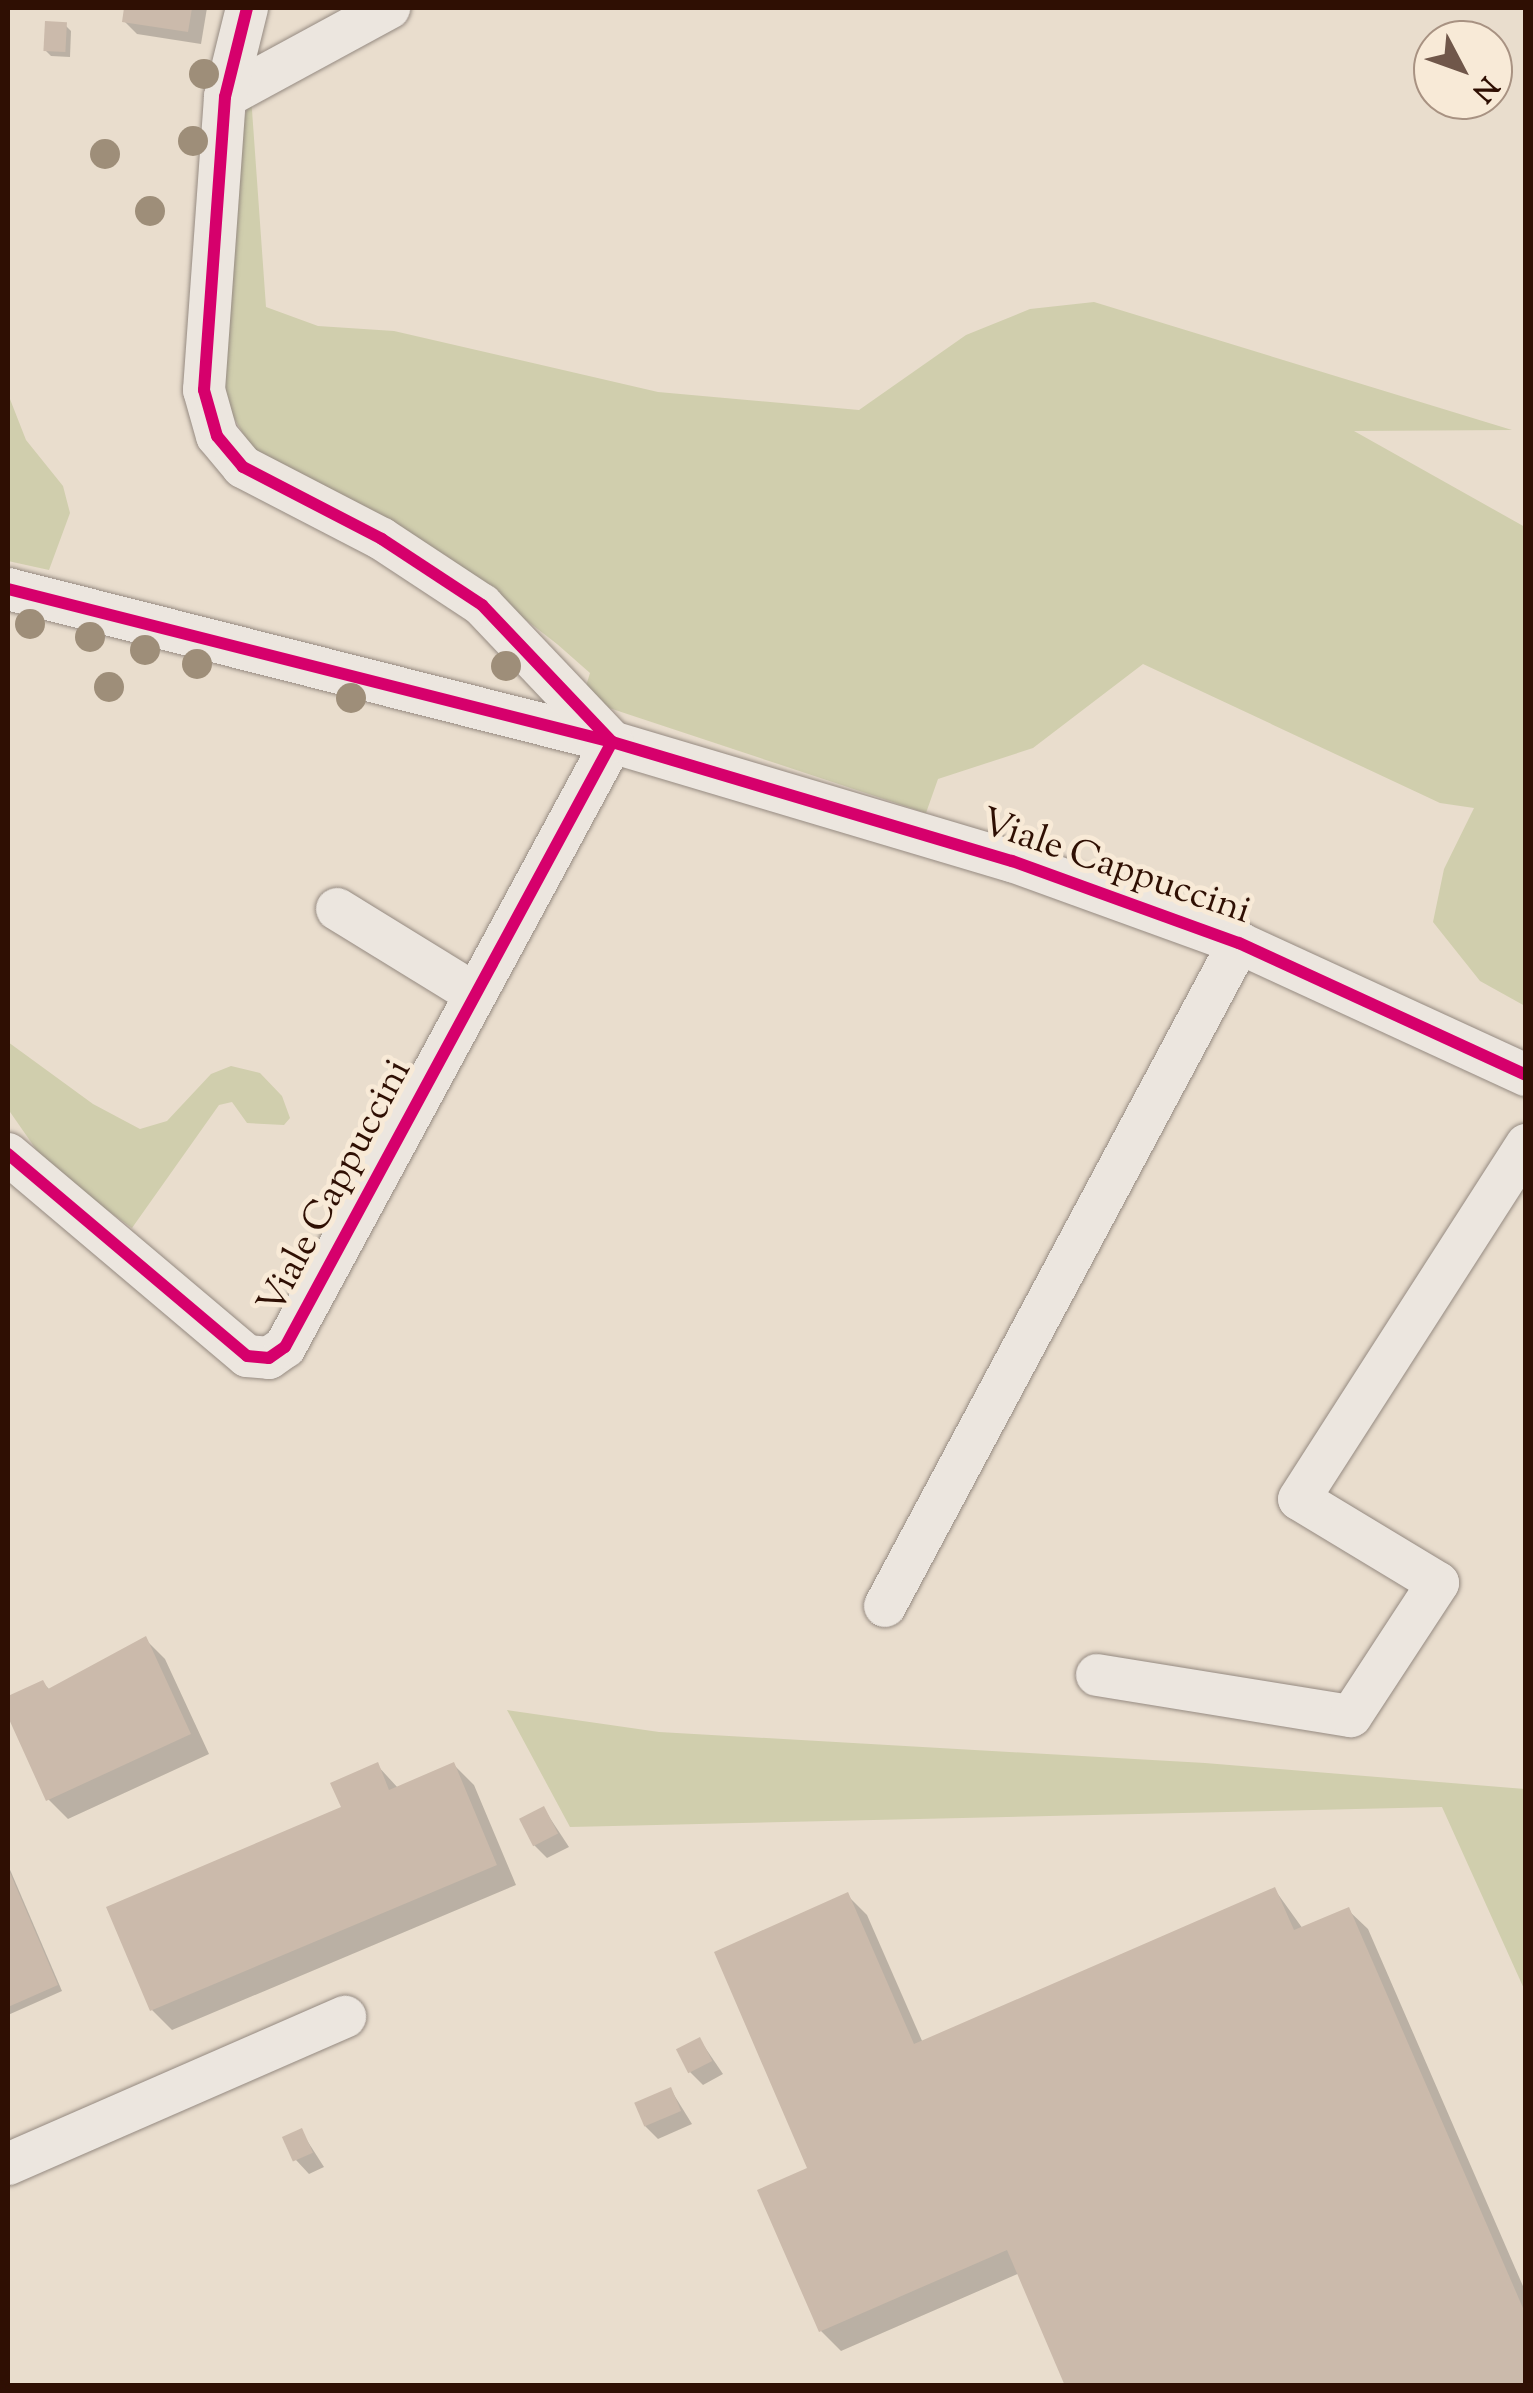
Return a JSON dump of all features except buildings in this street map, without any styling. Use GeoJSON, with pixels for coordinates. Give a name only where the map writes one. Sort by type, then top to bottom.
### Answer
{"type":"FeatureCollection","features":[{"type":"Feature","properties":{"kind":"street"},"geometry":{"type":"LineString","coordinates":[[247,8],[225,97],[204,390],[217,436],[243,466],[382,538],[482,605],[612,742]]}},
{"type":"Feature","properties":{"kind":"street"},"geometry":{"type":"LineString","coordinates":[[225,97],[389,8]]}},
{"type":"Feature","properties":{"kind":"street","name":"Viale Cappuccini"},"geometry":{"type":"LineString","coordinates":[[8,589],[612,742],[1012,861],[1239,942],[1526,1076]]}},
{"type":"Feature","properties":{"kind":"street","name":"Viale Cappuccini"},"geometry":{"type":"LineString","coordinates":[[8,1154],[246,1356],[269,1358],[285,1347],[612,742]]}},
{"type":"Feature","properties":{"kind":"street"},"geometry":{"type":"LineString","coordinates":[[337,909],[475,994]]}},
{"type":"Feature","properties":{"kind":"street","name":"Viale Cappuccini"},"geometry":{"type":"LineString","coordinates":[[885,1606],[1239,942]]}},
{"type":"Feature","properties":{"kind":"street"},"geometry":{"type":"LineString","coordinates":[[1096,1675],[1351,1716],[1438,1583],[1299,1499],[1526,1145]]}},
{"type":"Feature","properties":{"kind":"street"},"geometry":{"type":"LineString","coordinates":[[8,2164],[345,2017]]}},
{"type":"Feature","properties":{"kind":"shaded area"},"geometry":{"type":"Polygon","coordinates":[[[251,96],[266,307],[318,326],[394,331],[658,392],[859,410],[966,335],[1030,309],[1094,302],[1512,430],[1354,431],[1525,527],[1525,1006],[1480,981],[1433,922],[1444,869],[1474,808],[1440,803],[1143,664],[1033,748],[938,779],[926,813],[582,699],[590,673],[557,644],[476,581],[255,454],[226,404],[221,332],[230,164],[251,96]]]}},
{"type":"Feature","properties":{"kind":"shaded area"},"geometry":{"type":"Polygon","coordinates":[[[8,394],[26,440],[63,486],[70,513],[49,570],[8,561],[8,394]]]}},
{"type":"Feature","properties":{"kind":"shaded area"},"geometry":{"type":"Polygon","coordinates":[[[8,1042],[93,1104],[140,1129],[167,1121],[211,1074],[231,1066],[260,1073],[282,1096],[290,1118],[284,1125],[247,1123],[232,1102],[219,1105],[132,1228],[49,1168],[8,1109],[8,1042]]]}},
{"type":"Feature","properties":{"kind":"shaded area"},"geometry":{"type":"Polygon","coordinates":[[[507,1710],[659,1732],[1205,1763],[1525,1789],[1525,1991],[1442,1807],[570,1827],[507,1710]]]}},
{"type":"Feature","properties":{"kind":"cycle path"},"geometry":{"type":"LineString","coordinates":[[8,1154],[247,1356],[269,1358],[285,1347],[612,742],[482,605],[382,539],[243,467],[217,436],[204,390],[225,97],[247,8]]}},
{"type":"Feature","properties":{"kind":"cycle path"},"geometry":{"type":"LineString","coordinates":[[8,589],[612,742],[1012,861],[1239,943],[1526,1075]]}}]}
